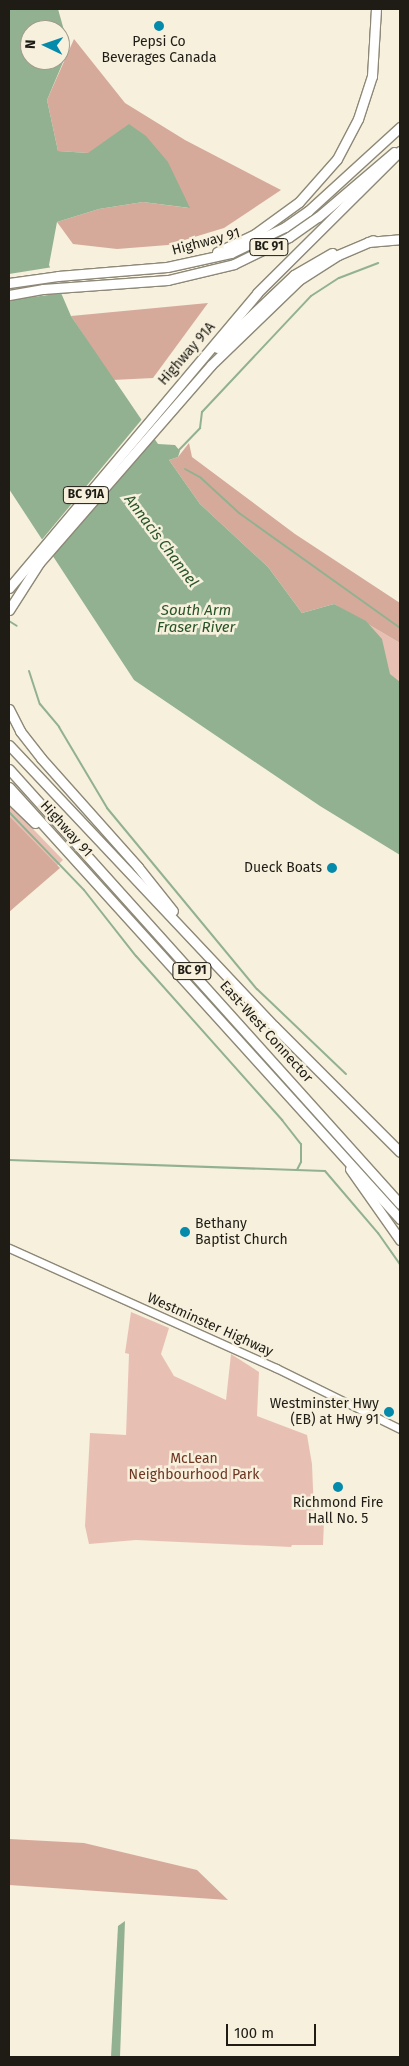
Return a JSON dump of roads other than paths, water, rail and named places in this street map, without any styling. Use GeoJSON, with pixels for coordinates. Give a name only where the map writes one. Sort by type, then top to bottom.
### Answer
{"type":"FeatureCollection","features":[{"type":"Feature","properties":{"kind":"highway"},"geometry":{"type":"LineString","coordinates":[[205,259],[280,217],[300,202],[337,159],[358,119],[372,76],[376,9]]}},
{"type":"Feature","properties":{"kind":"highway"},"geometry":{"type":"LineString","coordinates":[[370,154],[400,122]]}},
{"type":"Feature","properties":{"kind":"highway","name":"Highway 91"},"geometry":{"type":"LineString","coordinates":[[9,283],[167,267],[231,253],[285,227],[308,211],[400,127]]}},
{"type":"Feature","properties":{"kind":"highway","name":"Highway 91"},"geometry":{"type":"LineString","coordinates":[[9,295],[43,289],[108,286],[190,276],[234,264],[262,251],[318,217],[400,146]]}},
{"type":"Feature","properties":{"kind":"highway","name":"Highway 91A"},"geometry":{"type":"LineString","coordinates":[[9,588],[257,293],[400,151]]}},
{"type":"Feature","properties":{"kind":"highway"},"geometry":{"type":"LineString","coordinates":[[188,374],[294,274],[327,255],[373,240],[400,239]]}},
{"type":"Feature","properties":{"kind":"highway"},"geometry":{"type":"LineString","coordinates":[[9,610],[39,563],[196,381],[299,280],[338,255],[373,240]]}},
{"type":"Feature","properties":{"kind":"highway"},"geometry":{"type":"LineString","coordinates":[[9,709],[20,731],[41,758],[138,867],[204,951]]}},
{"type":"Feature","properties":{"kind":"highway"},"geometry":{"type":"LineString","coordinates":[[9,745],[204,951],[400,1152]]}},
{"type":"Feature","properties":{"kind":"highway","name":"East-West Connector"},"geometry":{"type":"LineString","coordinates":[[9,769],[375,1173],[400,1204]]}},
{"type":"Feature","properties":{"kind":"highway","name":"Highway 91"},"geometry":{"type":"LineString","coordinates":[[9,786],[102,890]]}},
{"type":"Feature","properties":{"kind":"highway"},"geometry":{"type":"LineString","coordinates":[[9,798],[102,890]]}},
{"type":"Feature","properties":{"kind":"highway","name":"East-West Connector"},"geometry":{"type":"LineString","coordinates":[[102,890],[400,1219]]}},
{"type":"Feature","properties":{"kind":"highway"},"geometry":{"type":"LineString","coordinates":[[340,1154],[365,1194],[400,1240]]}},
{"type":"Feature","properties":{"kind":"highway"},"geometry":{"type":"LineString","coordinates":[[375,1173],[400,1197]]}},
{"type":"Feature","properties":{"kind":"main road","name":"Westminster Highway"},"geometry":{"type":"LineString","coordinates":[[9,1248],[276,1368],[400,1429]]}},
{"type":"Feature","properties":{"kind":"water","name":"South Arm Fraser River"},"geometry":{"type":"Polygon","coordinates":[[[9,9],[58,9],[61,20],[20,20],[20,70],[60,70],[47,100],[58,151],[88,153],[129,124],[146,136],[168,162],[190,208],[143,202],[99,209],[57,222],[49,265],[71,316],[158,444],[175,445],[180,451],[178,457],[169,460],[200,504],[268,567],[302,613],[334,604],[366,621],[382,639],[390,674],[400,682],[400,855],[320,806],[134,680],[9,489],[9,9]]]}},
{"type":"Feature","properties":{"kind":"water"},"geometry":{"type":"Polygon","coordinates":[[[125,1921],[120,2057],[111,2057],[118,1926],[125,1921]]]}},
{"type":"Feature","properties":{"kind":"waterway"},"geometry":{"type":"LineString","coordinates":[[178,451],[200,428],[202,412],[311,296],[339,278],[378,263]]}},
{"type":"Feature","properties":{"kind":"waterway"},"geometry":{"type":"LineString","coordinates":[[185,469],[201,478],[239,513],[400,628]]}},
{"type":"Feature","properties":{"kind":"waterway"},"geometry":{"type":"LineString","coordinates":[[9,621],[17,626]]}},
{"type":"Feature","properties":{"kind":"waterway"},"geometry":{"type":"LineString","coordinates":[[29,671],[40,704],[59,727],[107,808],[257,989],[346,1074]]}},
{"type":"Feature","properties":{"kind":"waterway"},"geometry":{"type":"LineString","coordinates":[[9,812],[84,890],[136,956],[282,1120],[301,1144],[301,1162],[297,1170]]}},
{"type":"Feature","properties":{"kind":"waterway"},"geometry":{"type":"LineString","coordinates":[[9,1160],[325,1171],[378,1233],[400,1265]]}},
{"type":"Feature","properties":{"kind":"place","name":"Pepsi Co Beverages Canada"},"geometry":{"type":"Point","coordinates":[159,26]}},
{"type":"Feature","properties":{"kind":"place","name":"Dueck Boats"},"geometry":{"type":"Point","coordinates":[332,868]}},
{"type":"Feature","properties":{"kind":"place","name":"Bethany Baptist Church"},"geometry":{"type":"Point","coordinates":[185,1232]}},
{"type":"Feature","properties":{"kind":"place","name":"Westminster Hwy (EB) at Hwy 91"},"geometry":{"type":"Point","coordinates":[389,1412]}},
{"type":"Feature","properties":{"kind":"place","name":"Richmond Fire Hall No. 5"},"geometry":{"type":"Point","coordinates":[338,1487]}},
{"type":"Feature","properties":{"kind":"water label","name":"Annacis Channel"},"geometry":{"type":"Point","coordinates":[161,541]}},
{"type":"Feature","properties":{"kind":"park label","name":"McLean Neighbourhood Park"},"geometry":{"type":"Point","coordinates":[194,1468]}}]}
